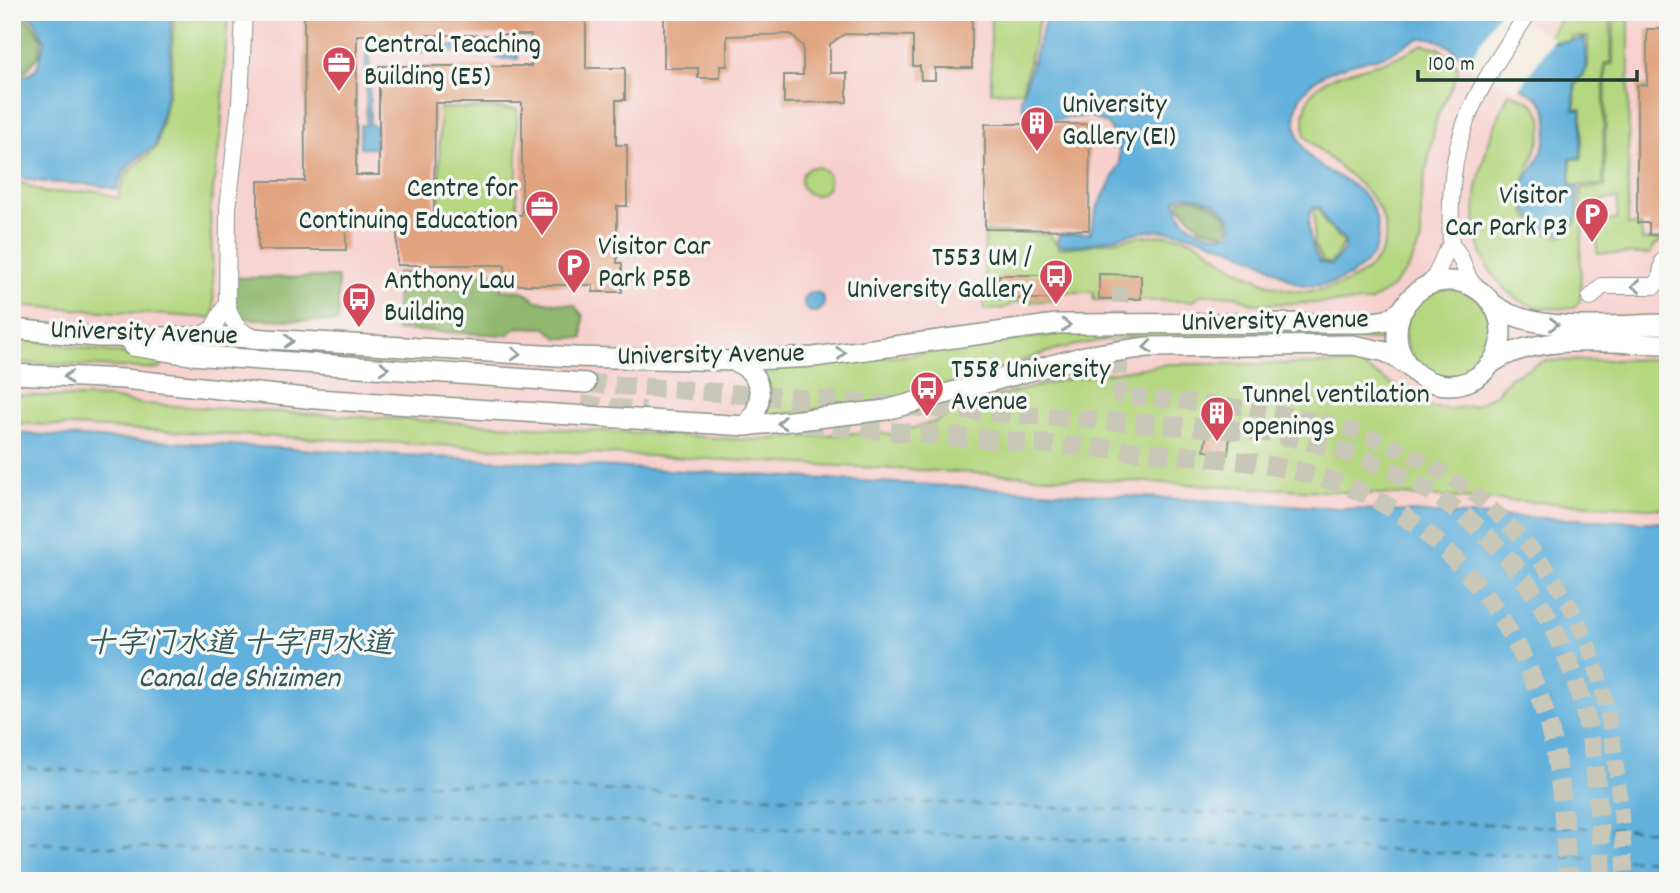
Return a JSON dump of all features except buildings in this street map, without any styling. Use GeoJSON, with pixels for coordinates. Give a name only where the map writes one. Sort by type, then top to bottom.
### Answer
{"type":"FeatureCollection","features":[{"type":"Feature","properties":{"kind":"main road"},"geometry":{"type":"LineString","coordinates":[[1668,324],[1538,324],[1508,315],[1474,286],[1445,280],[1429,284],[1404,309],[1396,336],[1397,347],[1407,365],[1430,382],[1443,385],[1471,381],[1512,350],[1534,345],[1668,344]]}},
{"type":"Feature","properties":{"kind":"main road"},"geometry":{"type":"LineString","coordinates":[[1492,303],[1502,333],[1499,350],[1492,363]]}},
{"type":"Feature","properties":{"kind":"main road","name":"University Avenue"},"geometry":{"type":"LineString","coordinates":[[12,329],[98,337],[256,339],[575,358],[733,361],[814,356],[1057,324],[1366,323],[1387,320],[1404,309]]}},
{"type":"Feature","properties":{"kind":"main road"},"geometry":{"type":"LineString","coordinates":[[98,337],[142,349],[191,355],[586,383]]}},
{"type":"Feature","properties":{"kind":"main road","name":"University Avenue"},"geometry":{"type":"LineString","coordinates":[[124,379],[316,399],[746,426],[886,410],[1086,356],[1147,347],[1353,345],[1386,352],[1407,365]]}},
{"type":"Feature","properties":{"kind":"main road"},"geometry":{"type":"LineString","coordinates":[[733,361],[748,368],[760,390],[757,414],[746,426]]}},
{"type":"Feature","properties":{"kind":"main road"},"geometry":{"type":"LineString","coordinates":[[12,374],[229,381],[582,405]]}},
{"type":"Feature","properties":{"kind":"street"},"geometry":{"type":"LineString","coordinates":[[244,12],[240,103],[228,208],[227,303],[230,316],[240,331],[256,339]]}},
{"type":"Feature","properties":{"kind":"street"},"geometry":{"type":"LineString","coordinates":[[1429,284],[1438,271],[1450,242],[1450,188],[1455,153],[1464,122],[1478,89],[1529,12]]}},
{"type":"Feature","properties":{"kind":"street"},"geometry":{"type":"LineString","coordinates":[[1450,242],[1461,254],[1465,271],[1474,286]]}},
{"type":"Feature","properties":{"kind":"street"},"geometry":{"type":"LineString","coordinates":[[1590,298],[1602,286],[1654,286],[1660,281],[1661,265],[1668,259]]}},
{"type":"Feature","properties":{"kind":"street"},"geometry":{"type":"LineString","coordinates":[[198,337],[213,328],[227,303]]}},
{"type":"Feature","properties":{"kind":"shaded area"},"geometry":{"type":"Polygon","coordinates":[[[12,12],[1668,12],[1668,523],[1444,514],[12,433],[12,12]]]}},
{"type":"Feature","properties":{"kind":"green space"},"geometry":{"type":"Polygon","coordinates":[[[12,12],[31,22],[42,39],[39,55],[25,72],[12,72],[12,12]]]}},
{"type":"Feature","properties":{"kind":"green space"},"geometry":{"type":"Polygon","coordinates":[[[174,12],[228,12],[221,132],[210,210],[214,310],[211,318],[12,305],[12,179],[45,193],[98,191],[118,199],[128,172],[157,147],[172,77],[174,12]]]}},
{"type":"Feature","properties":{"kind":"green space"},"geometry":{"type":"Polygon","coordinates":[[[991,12],[1041,12],[1022,91],[991,92],[991,12]]]}},
{"type":"Feature","properties":{"kind":"green space"},"geometry":{"type":"Polygon","coordinates":[[[1565,12],[1611,12],[1611,63],[1604,63],[1603,185],[1571,185],[1571,159],[1582,159],[1582,109],[1575,109],[1576,85],[1588,67],[1588,37],[1556,41],[1549,36],[1565,12]]]}},
{"type":"Feature","properties":{"kind":"green space"},"geometry":{"type":"Polygon","coordinates":[[[1614,12],[1629,12],[1628,225],[1641,225],[1642,240],[1665,239],[1654,246],[1650,254],[1597,253],[1598,230],[1604,221],[1617,220],[1618,199],[1602,201],[1592,209],[1585,221],[1580,300],[1574,308],[1532,306],[1508,292],[1486,264],[1478,241],[1475,216],[1482,164],[1509,93],[1532,103],[1542,116],[1542,132],[1523,186],[1522,204],[1531,221],[1542,231],[1564,236],[1569,231],[1578,215],[1581,188],[1605,187],[1606,65],[1613,64],[1614,12]]]}},
{"type":"Feature","properties":{"kind":"green space"},"geometry":{"type":"Polygon","coordinates":[[[1423,44],[1439,48],[1457,65],[1458,73],[1437,116],[1421,197],[1421,241],[1408,269],[1392,287],[1370,302],[1255,304],[1235,296],[1202,294],[1192,301],[1094,300],[1093,292],[1052,292],[1051,301],[1016,302],[1002,309],[984,310],[985,232],[1049,234],[1059,248],[1153,235],[1185,238],[1200,244],[1242,272],[1284,289],[1325,289],[1345,283],[1363,273],[1377,259],[1384,243],[1384,224],[1369,194],[1305,136],[1304,116],[1308,101],[1315,90],[1325,82],[1394,58],[1423,44]]]}},
{"type":"Feature","properties":{"kind":"green space"},"geometry":{"type":"Polygon","coordinates":[[[440,108],[517,109],[517,210],[439,210],[440,108]]]}},
{"type":"Feature","properties":{"kind":"green space"},"geometry":{"type":"Polygon","coordinates":[[[815,167],[825,171],[829,181],[825,191],[815,195],[805,191],[801,181],[805,171],[815,167]]]}},
{"type":"Feature","properties":{"kind":"green space"},"geometry":{"type":"Polygon","coordinates":[[[1186,198],[1214,206],[1224,215],[1230,228],[1224,233],[1201,228],[1179,206],[1180,200],[1186,198]]]}},
{"type":"Feature","properties":{"kind":"green space"},"geometry":{"type":"Polygon","coordinates":[[[1314,208],[1318,209],[1326,225],[1344,243],[1331,263],[1323,262],[1314,245],[1314,208]]]}},
{"type":"Feature","properties":{"kind":"green space"},"geometry":{"type":"Polygon","coordinates":[[[500,272],[501,290],[522,291],[537,301],[574,305],[583,316],[583,338],[558,338],[546,328],[518,327],[507,335],[396,330],[397,273],[500,272]]]}},
{"type":"Feature","properties":{"kind":"green space"},"geometry":{"type":"Polygon","coordinates":[[[338,277],[338,322],[232,318],[232,278],[338,277]]]}},
{"type":"Feature","properties":{"kind":"green space"},"geometry":{"type":"Polygon","coordinates":[[[1449,289],[1466,292],[1480,302],[1490,316],[1493,333],[1490,350],[1480,364],[1466,374],[1449,377],[1432,374],[1418,364],[1408,350],[1405,333],[1408,316],[1418,302],[1432,292],[1449,289]]]}},
{"type":"Feature","properties":{"kind":"green space"},"geometry":{"type":"Polygon","coordinates":[[[1394,328],[1393,340],[1119,337],[1057,349],[915,398],[765,416],[772,391],[758,367],[909,355],[1063,333],[1394,328]]]}},
{"type":"Feature","properties":{"kind":"green space"},"geometry":{"type":"Polygon","coordinates":[[[12,338],[159,359],[164,364],[159,369],[12,362],[12,338]]]}},
{"type":"Feature","properties":{"kind":"green space"},"geometry":{"type":"Polygon","coordinates":[[[1668,359],[1668,509],[12,423],[12,395],[110,398],[143,404],[752,440],[855,433],[891,434],[935,422],[960,406],[1062,380],[1169,364],[1358,364],[1433,408],[1451,409],[1476,405],[1496,394],[1510,377],[1544,361],[1668,359]]]}},
{"type":"Feature","properties":{"kind":"water"},"geometry":{"type":"Polygon","coordinates":[[[21,12],[171,12],[170,77],[155,146],[126,169],[117,190],[104,186],[38,181],[12,174],[12,75],[29,75],[37,67],[45,41],[34,20],[21,12]]]}},
{"type":"Feature","properties":{"kind":"water"},"geometry":{"type":"Polygon","coordinates":[[[1048,12],[1501,12],[1556,43],[1585,39],[1586,68],[1574,85],[1574,110],[1581,110],[1581,157],[1570,159],[1570,186],[1578,186],[1577,218],[1563,233],[1554,232],[1545,229],[1532,218],[1524,202],[1525,181],[1546,139],[1548,121],[1544,105],[1532,94],[1476,67],[1444,43],[1429,38],[1416,39],[1385,55],[1321,76],[1309,85],[1301,96],[1296,109],[1296,126],[1305,150],[1320,166],[1362,193],[1373,210],[1378,229],[1375,248],[1365,264],[1350,275],[1324,285],[1295,282],[1241,252],[1176,232],[1137,232],[1086,244],[1060,245],[1057,241],[1060,234],[1090,233],[1097,208],[1120,164],[1118,140],[1107,124],[1090,116],[1048,120],[1025,115],[1021,99],[1048,12]],[[1184,195],[1176,199],[1177,208],[1187,222],[1203,232],[1229,234],[1233,228],[1221,208],[1208,200],[1184,195]],[[1313,207],[1310,213],[1310,235],[1320,262],[1331,265],[1344,250],[1345,240],[1329,226],[1319,207],[1313,207]]]}},
{"type":"Feature","properties":{"kind":"water"},"geometry":{"type":"Polygon","coordinates":[[[498,41],[518,41],[518,59],[498,59],[498,52],[370,52],[370,125],[376,126],[376,148],[360,148],[360,125],[366,125],[366,46],[498,46],[498,41]]]}},
{"type":"Feature","properties":{"kind":"water"},"geometry":{"type":"Polygon","coordinates":[[[814,292],[821,295],[824,302],[821,309],[814,312],[807,309],[804,302],[807,295],[814,292]]]}},
{"type":"Feature","properties":{"kind":"water","name":"十字门水道 十字門水道 Canal de Shizimen"},"geometry":{"type":"Polygon","coordinates":[[[12,433],[1444,514],[1668,523],[1668,881],[12,881],[12,433]]]}},
{"type":"Feature","properties":{"kind":"pier"},"geometry":{"type":"Polygon","coordinates":[[[1499,12],[1507,12],[1554,38],[1518,91],[1466,65],[1499,12]]]}},
{"type":"Feature","properties":{"kind":"ferry route"},"geometry":{"type":"LineString","coordinates":[[12,768],[1668,831]]}},
{"type":"Feature","properties":{"kind":"ferry route"},"geometry":{"type":"LineString","coordinates":[[12,799],[1668,861]]}},
{"type":"Feature","properties":{"kind":"ferry route"},"geometry":{"type":"LineString","coordinates":[[12,842],[938,881]]}},
{"type":"Feature","properties":{"kind":"tunnel"},"geometry":{"type":"LineString","coordinates":[[1120,287],[1120,396],[1262,410],[1356,432],[1401,450],[1443,473],[1482,501],[1517,533],[1547,570],[1572,611],[1592,656],[1612,739],[1626,881]]}},
{"type":"Feature","properties":{"kind":"tunnel"},"geometry":{"type":"LineString","coordinates":[[586,383],[1262,432],[1320,444],[1373,462],[1422,486],[1465,517],[1503,553],[1536,596],[1562,646],[1588,724],[1595,768],[1603,881]]}},
{"type":"Feature","properties":{"kind":"tunnel"},"geometry":{"type":"LineString","coordinates":[[582,405],[645,411]]}},
{"type":"Feature","properties":{"kind":"tunnel"},"geometry":{"type":"LineString","coordinates":[[804,424],[1232,460],[1314,476],[1341,484],[1383,503],[1421,529],[1456,561],[1487,597],[1533,680],[1549,725],[1558,770],[1568,881]]}},
{"type":"Feature","properties":{"kind":"place","name":"Central Teaching Building (E5)"},"geometry":{"type":"Point","coordinates":[339,93]}},
{"type":"Feature","properties":{"kind":"place","name":"University Gallery (E1)"},"geometry":{"type":"Point","coordinates":[1037,153]}},
{"type":"Feature","properties":{"kind":"place","name":"Centre for Continuing Education"},"geometry":{"type":"Point","coordinates":[542,237]}},
{"type":"Feature","properties":{"kind":"place","name":"Visitor Car Park P3"},"geometry":{"type":"Point","coordinates":[1592,244]}},
{"type":"Feature","properties":{"kind":"place","name":"Visitor Car Park P5B"},"geometry":{"type":"Point","coordinates":[574,295]}},
{"type":"Feature","properties":{"kind":"place","name":"T553 UM / University Gallery"},"geometry":{"type":"Point","coordinates":[1056,306]}},
{"type":"Feature","properties":{"kind":"place","name":"Anthony Lau Building"},"geometry":{"type":"Point","coordinates":[359,329]}},
{"type":"Feature","properties":{"kind":"place","name":"T558 University Avenue"},"geometry":{"type":"Point","coordinates":[927,418]}},
{"type":"Feature","properties":{"kind":"place","name":"Tunnel ventilation openings"},"geometry":{"type":"Point","coordinates":[1217,443]}}]}
